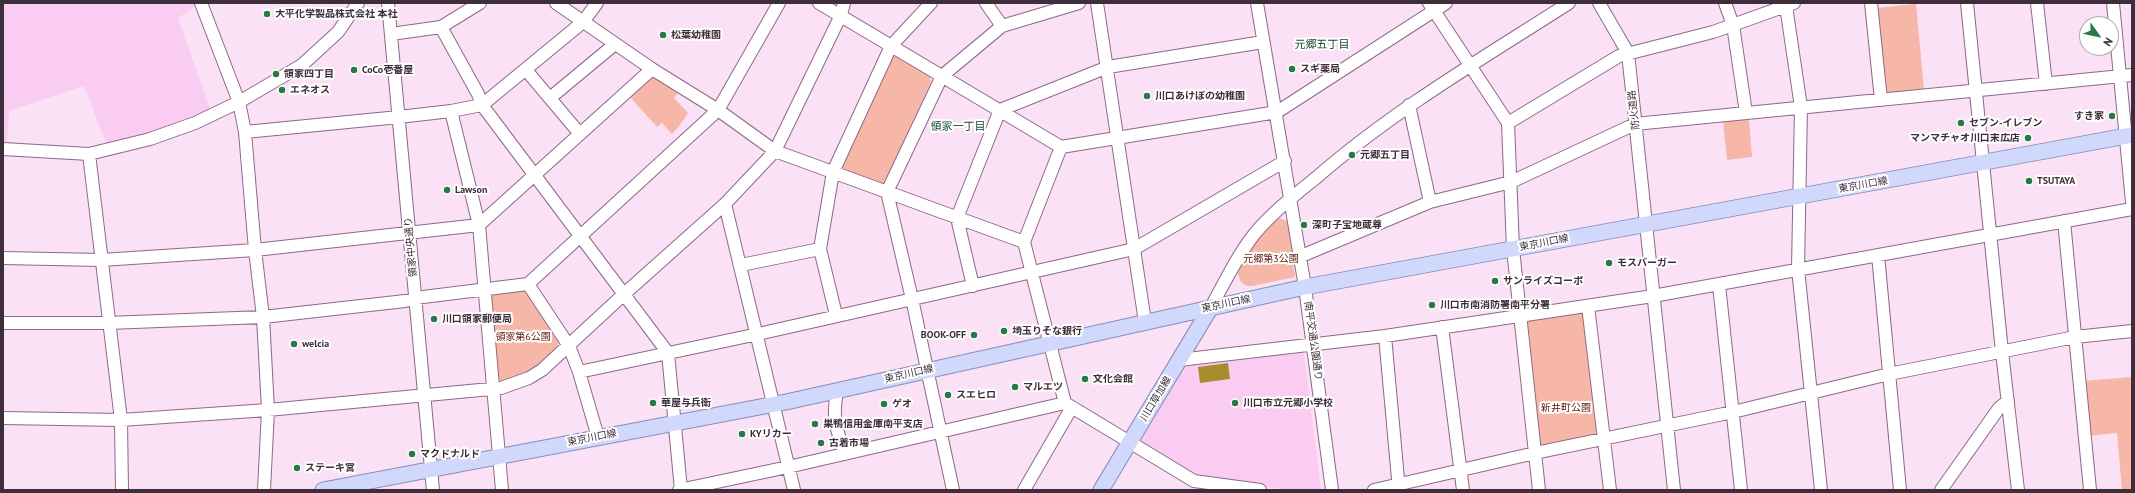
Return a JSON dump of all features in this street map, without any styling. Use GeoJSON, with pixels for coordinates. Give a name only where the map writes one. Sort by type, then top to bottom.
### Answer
{"type":"FeatureCollection","features":[{"type":"Feature","properties":{"kind":"main road","name":"東京川口線"},"geometry":{"type":"LineString","coordinates":[[323,490],[370,486],[431,468],[774,405],[1305,287],[2128,135]]}},
{"type":"Feature","properties":{"kind":"main road","name":"川口草加線"},"geometry":{"type":"LineString","coordinates":[[1102,490],[1211,307]]}},
{"type":"Feature","properties":{"kind":"street"},"geometry":{"type":"LineString","coordinates":[[201,3],[240,102],[245,132],[255,250],[263,317],[268,410],[264,490]]}},
{"type":"Feature","properties":{"kind":"street"},"geometry":{"type":"LineString","coordinates":[[3,149],[89,154],[172,132],[240,102],[302,65],[338,32],[358,3]]}},
{"type":"Feature","properties":{"kind":"street","name":"領家中央通り"},"geometry":{"type":"LineString","coordinates":[[388,3],[433,490]]}},
{"type":"Feature","properties":{"kind":"street"},"geometry":{"type":"LineString","coordinates":[[556,3],[652,69],[718,110],[775,151],[1024,242]]}},
{"type":"Feature","properties":{"kind":"street"},"geometry":{"type":"LineString","coordinates":[[245,132],[399,117],[451,111],[482,105],[583,22],[598,3]]}},
{"type":"Feature","properties":{"kind":"street"},"geometry":{"type":"LineString","coordinates":[[3,323],[108,323],[263,317],[528,284],[718,110],[779,3]]}},
{"type":"Feature","properties":{"kind":"street"},"geometry":{"type":"LineString","coordinates":[[819,3],[1061,147],[1277,112],[1432,7],[1446,3]]}},
{"type":"Feature","properties":{"kind":"street"},"geometry":{"type":"LineString","coordinates":[[3,418],[121,420],[268,410],[493,388],[513,385],[530,378],[569,346],[623,295],[725,204],[775,151],[841,15],[844,3]]}},
{"type":"Feature","properties":{"kind":"street"},"geometry":{"type":"LineString","coordinates":[[836,315],[820,249],[833,172],[891,46],[931,3]]}},
{"type":"Feature","properties":{"kind":"street"},"geometry":{"type":"LineString","coordinates":[[986,3],[1002,26]]}},
{"type":"Feature","properties":{"kind":"street"},"geometry":{"type":"LineString","coordinates":[[953,490],[942,432],[887,192],[942,76],[1002,26],[1079,3]]}},
{"type":"Feature","properties":{"kind":"street"},"geometry":{"type":"LineString","coordinates":[[1097,3],[1108,67],[1116,138],[1145,322]]}},
{"type":"Feature","properties":{"kind":"street","name":"南平交通公園通り"},"geometry":{"type":"LineString","coordinates":[[1257,3],[1277,112],[1314,345],[1332,490]]}},
{"type":"Feature","properties":{"kind":"street"},"geometry":{"type":"LineString","coordinates":[[1211,307],[1246,246],[1256,232],[1290,199],[1375,129],[1409,105],[1569,3]]}},
{"type":"Feature","properties":{"kind":"street","name":"防火道路"},"geometry":{"type":"LineString","coordinates":[[1599,3],[1628,53],[1674,490]]}},
{"type":"Feature","properties":{"kind":"street"},"geometry":{"type":"LineString","coordinates":[[1725,3],[1733,25],[1746,113]]}},
{"type":"Feature","properties":{"kind":"street"},"geometry":{"type":"LineString","coordinates":[[1871,3],[1881,100]]}},
{"type":"Feature","properties":{"kind":"street"},"geometry":{"type":"LineString","coordinates":[[1967,3],[2002,352],[2018,490]]}},
{"type":"Feature","properties":{"kind":"street"},"geometry":{"type":"LineString","coordinates":[[2037,3],[2046,84]]}},
{"type":"Feature","properties":{"kind":"street"},"geometry":{"type":"LineString","coordinates":[[2114,3],[2126,76],[2132,202]]}},
{"type":"Feature","properties":{"kind":"street"},"geometry":{"type":"LineString","coordinates":[[392,34],[441,27],[474,4]]}},
{"type":"Feature","properties":{"kind":"street"},"geometry":{"type":"LineString","coordinates":[[1508,123],[1619,56],[1733,25],[1790,5],[1801,107],[1798,269],[1821,490]]}},
{"type":"Feature","properties":{"kind":"street"},"geometry":{"type":"LineString","coordinates":[[1432,7],[1508,123],[1513,249],[1522,315],[1539,490]]}},
{"type":"Feature","properties":{"kind":"street"},"geometry":{"type":"LineString","coordinates":[[441,27],[478,94],[482,105],[582,236],[623,295],[668,353],[680,490],[1068,405]]}},
{"type":"Feature","properties":{"kind":"street"},"geometry":{"type":"LineString","coordinates":[[973,286],[957,218],[1000,110],[1108,67],[1263,42]]}},
{"type":"Feature","properties":{"kind":"street"},"geometry":{"type":"LineString","coordinates":[[550,98],[615,44]]}},
{"type":"Feature","properties":{"kind":"street"},"geometry":{"type":"LineString","coordinates":[[3,258],[101,260],[255,250],[479,225],[652,69]]}},
{"type":"Feature","properties":{"kind":"street"},"geometry":{"type":"LineString","coordinates":[[526,70],[580,134]]}},
{"type":"Feature","properties":{"kind":"street"},"geometry":{"type":"LineString","coordinates":[[1300,257],[1430,202],[1511,182],[1635,124],[1801,107],[1975,92],[2126,76]]}},
{"type":"Feature","properties":{"kind":"street"},"geometry":{"type":"LineString","coordinates":[[1409,105],[1430,202]]}},
{"type":"Feature","properties":{"kind":"street"},"geometry":{"type":"LineString","coordinates":[[451,111],[479,225],[502,490]]}},
{"type":"Feature","properties":{"kind":"street"},"geometry":{"type":"LineString","coordinates":[[1061,147],[1024,242],[1048,343],[1068,405],[1129,443],[1191,486],[1260,490]]}},
{"type":"Feature","properties":{"kind":"street"},"geometry":{"type":"LineString","coordinates":[[89,154],[108,323],[121,420],[122,490]]}},
{"type":"Feature","properties":{"kind":"street"},"geometry":{"type":"LineString","coordinates":[[579,372],[758,334],[836,315],[1032,273],[1134,249],[1285,161]]}},
{"type":"Feature","properties":{"kind":"street"},"geometry":{"type":"LineString","coordinates":[[725,204],[758,334],[794,490]]}},
{"type":"Feature","properties":{"kind":"street"},"geometry":{"type":"LineString","coordinates":[[1179,360],[1385,336],[1653,296],[2132,209]]}},
{"type":"Feature","properties":{"kind":"street"},"geometry":{"type":"LineString","coordinates":[[2064,222],[2090,490]]}},
{"type":"Feature","properties":{"kind":"street"},"geometry":{"type":"LineString","coordinates":[[740,265],[820,249]]}},
{"type":"Feature","properties":{"kind":"street"},"geometry":{"type":"LineString","coordinates":[[1878,255],[1900,490]]}},
{"type":"Feature","properties":{"kind":"street"},"geometry":{"type":"LineString","coordinates":[[528,284],[569,346],[579,372],[598,437]]}},
{"type":"Feature","properties":{"kind":"street"},"geometry":{"type":"LineString","coordinates":[[1718,285],[1741,490]]}},
{"type":"Feature","properties":{"kind":"street"},"geometry":{"type":"LineString","coordinates":[[1588,306],[1610,490]]}},
{"type":"Feature","properties":{"kind":"street"},"geometry":{"type":"LineString","coordinates":[[1442,327],[1463,490]]}},
{"type":"Feature","properties":{"kind":"street"},"geometry":{"type":"LineString","coordinates":[[1374,490],[1399,487],[1535,453],[1667,424],[1733,412],[1889,374],[2075,337],[2132,331]]}},
{"type":"Feature","properties":{"kind":"street"},"geometry":{"type":"LineString","coordinates":[[1385,336],[1399,487]]}},
{"type":"Feature","properties":{"kind":"street"},"geometry":{"type":"LineString","coordinates":[[837,391],[834,407],[834,423],[845,454]]}},
{"type":"Feature","properties":{"kind":"street"},"geometry":{"type":"LineString","coordinates":[[1941,490],[1999,408],[2008,401]]}},
{"type":"Feature","properties":{"kind":"street"},"geometry":{"type":"LineString","coordinates":[[1024,490],[1068,405]]}},
{"type":"Feature","properties":{"kind":"shaded area"},"geometry":{"type":"Polygon","coordinates":[[[3,3],[195,3],[196,6],[178,18],[210,109],[155,130],[106,143],[84,86],[9,111],[7,142],[3,142],[3,3]]]}},
{"type":"Feature","properties":{"kind":"shaded area","name":"川口市立元郷小学校"},"geometry":{"type":"Polygon","coordinates":[[[1301,351],[1304,354],[1321,490],[1288,490],[1200,479],[1139,445],[1138,439],[1181,368],[1186,365],[1301,351]]]}},
{"type":"Feature","properties":{"kind":"shaded area"},"geometry":{"type":"Polygon","coordinates":[[[1228,363],[1230,379],[1200,383],[1198,367],[1228,363]]]}},
{"type":"Feature","properties":{"kind":"green space"},"geometry":{"type":"Polygon","coordinates":[[[1916,4],[1924,90],[1888,93],[1884,91],[1876,8],[1916,4]]]}},
{"type":"Feature","properties":{"kind":"green space"},"geometry":{"type":"Polygon","coordinates":[[[894,54],[930,76],[931,82],[885,183],[883,184],[843,170],[841,164],[890,56],[894,54]]]}},
{"type":"Feature","properties":{"kind":"green space"},"geometry":{"type":"Polygon","coordinates":[[[650,76],[656,76],[679,92],[674,98],[688,113],[672,134],[662,123],[657,127],[629,96],[650,76]]]}},
{"type":"Feature","properties":{"kind":"green space"},"geometry":{"type":"Polygon","coordinates":[[[1749,118],[1752,157],[1727,160],[1723,121],[1749,118]]]}},
{"type":"Feature","properties":{"kind":"green space","name":"元郷第3公園"},"geometry":{"type":"Polygon","coordinates":[[[1280,218],[1289,222],[1295,263],[1293,264],[1295,277],[1246,286],[1240,281],[1238,272],[1262,234],[1274,221],[1280,218]]]}},
{"type":"Feature","properties":{"kind":"green space","name":"領家第6公園"},"geometry":{"type":"Polygon","coordinates":[[[523,288],[529,291],[559,335],[557,349],[534,369],[515,379],[501,383],[496,379],[488,297],[492,292],[523,288]]]}},
{"type":"Feature","properties":{"kind":"green space","name":"新井町公園"},"geometry":{"type":"Polygon","coordinates":[[[1582,310],[1586,313],[1599,431],[1596,437],[1544,448],[1539,444],[1526,322],[1530,317],[1582,310]]]}},
{"type":"Feature","properties":{"kind":"green space"},"geometry":{"type":"Polygon","coordinates":[[[2132,377],[2132,490],[2122,490],[2117,433],[2088,436],[2083,381],[2132,377]]]}},
{"type":"Feature","properties":{"kind":"place","name":"大平化学製品株式会社 本社"},"geometry":{"type":"Point","coordinates":[267,14]}},
{"type":"Feature","properties":{"kind":"place","name":"松葉幼稚園"},"geometry":{"type":"Point","coordinates":[663,35]}},
{"type":"Feature","properties":{"kind":"place","name":"スギ薬局"},"geometry":{"type":"Point","coordinates":[1292,69]}},
{"type":"Feature","properties":{"kind":"place","name":"CoCo壱番屋"},"geometry":{"type":"Point","coordinates":[354,70]}},
{"type":"Feature","properties":{"kind":"place","name":"領家四丁目"},"geometry":{"type":"Point","coordinates":[276,74]}},
{"type":"Feature","properties":{"kind":"place","name":"エネオス"},"geometry":{"type":"Point","coordinates":[282,90]}},
{"type":"Feature","properties":{"kind":"place","name":"川口あけぼの幼稚園"},"geometry":{"type":"Point","coordinates":[1147,96]}},
{"type":"Feature","properties":{"kind":"place","name":"すき家"},"geometry":{"type":"Point","coordinates":[2112,116]}},
{"type":"Feature","properties":{"kind":"place","name":"セブン-イレブン"},"geometry":{"type":"Point","coordinates":[1961,123]}},
{"type":"Feature","properties":{"kind":"place","name":"マンマチャオ川口末広店"},"geometry":{"type":"Point","coordinates":[2028,138]}},
{"type":"Feature","properties":{"kind":"place","name":"元郷五丁目"},"geometry":{"type":"Point","coordinates":[1352,155]}},
{"type":"Feature","properties":{"kind":"place","name":"TSUTAYA"},"geometry":{"type":"Point","coordinates":[2029,181]}},
{"type":"Feature","properties":{"kind":"place","name":"Lawson"},"geometry":{"type":"Point","coordinates":[447,190]}},
{"type":"Feature","properties":{"kind":"place","name":"深町子宝地蔵尊"},"geometry":{"type":"Point","coordinates":[1304,225]}},
{"type":"Feature","properties":{"kind":"place","name":"モスバーガー"},"geometry":{"type":"Point","coordinates":[1609,263]}},
{"type":"Feature","properties":{"kind":"place","name":"サンライズコーポ"},"geometry":{"type":"Point","coordinates":[1495,281]}},
{"type":"Feature","properties":{"kind":"place","name":"川口市南消防署南平分署"},"geometry":{"type":"Point","coordinates":[1432,305]}},
{"type":"Feature","properties":{"kind":"place","name":"川口領家郵便局"},"geometry":{"type":"Point","coordinates":[434,319]}},
{"type":"Feature","properties":{"kind":"place","name":"埼玉りそな銀行"},"geometry":{"type":"Point","coordinates":[1004,331]}},
{"type":"Feature","properties":{"kind":"place","name":"BOOK-OFF"},"geometry":{"type":"Point","coordinates":[974,335]}},
{"type":"Feature","properties":{"kind":"place","name":"welcia"},"geometry":{"type":"Point","coordinates":[294,344]}},
{"type":"Feature","properties":{"kind":"place","name":"文化会館"},"geometry":{"type":"Point","coordinates":[1085,379]}},
{"type":"Feature","properties":{"kind":"place","name":"マルエツ"},"geometry":{"type":"Point","coordinates":[1015,387]}},
{"type":"Feature","properties":{"kind":"place","name":"スエヒロ"},"geometry":{"type":"Point","coordinates":[948,395]}},
{"type":"Feature","properties":{"kind":"place","name":"華屋与兵衛"},"geometry":{"type":"Point","coordinates":[653,403]}},
{"type":"Feature","properties":{"kind":"place","name":"川口市立元郷小学校"},"geometry":{"type":"Point","coordinates":[1235,403]}},
{"type":"Feature","properties":{"kind":"place","name":"ゲオ"},"geometry":{"type":"Point","coordinates":[884,404]}},
{"type":"Feature","properties":{"kind":"place","name":"巣鴨信用金庫南平支店"},"geometry":{"type":"Point","coordinates":[815,424]}},
{"type":"Feature","properties":{"kind":"place","name":"KYリカー"},"geometry":{"type":"Point","coordinates":[742,434]}},
{"type":"Feature","properties":{"kind":"place","name":"古着市場"},"geometry":{"type":"Point","coordinates":[821,443]}},
{"type":"Feature","properties":{"kind":"place","name":"マクドナルド"},"geometry":{"type":"Point","coordinates":[412,454]}},
{"type":"Feature","properties":{"kind":"place","name":"ステーキ宮"},"geometry":{"type":"Point","coordinates":[297,468]}},
{"type":"Feature","properties":{"kind":"district","name":"元郷五丁目"},"geometry":{"type":"Point","coordinates":[1322,45]}},
{"type":"Feature","properties":{"kind":"district","name":"領家一丁目"},"geometry":{"type":"Point","coordinates":[958,127]}}]}
